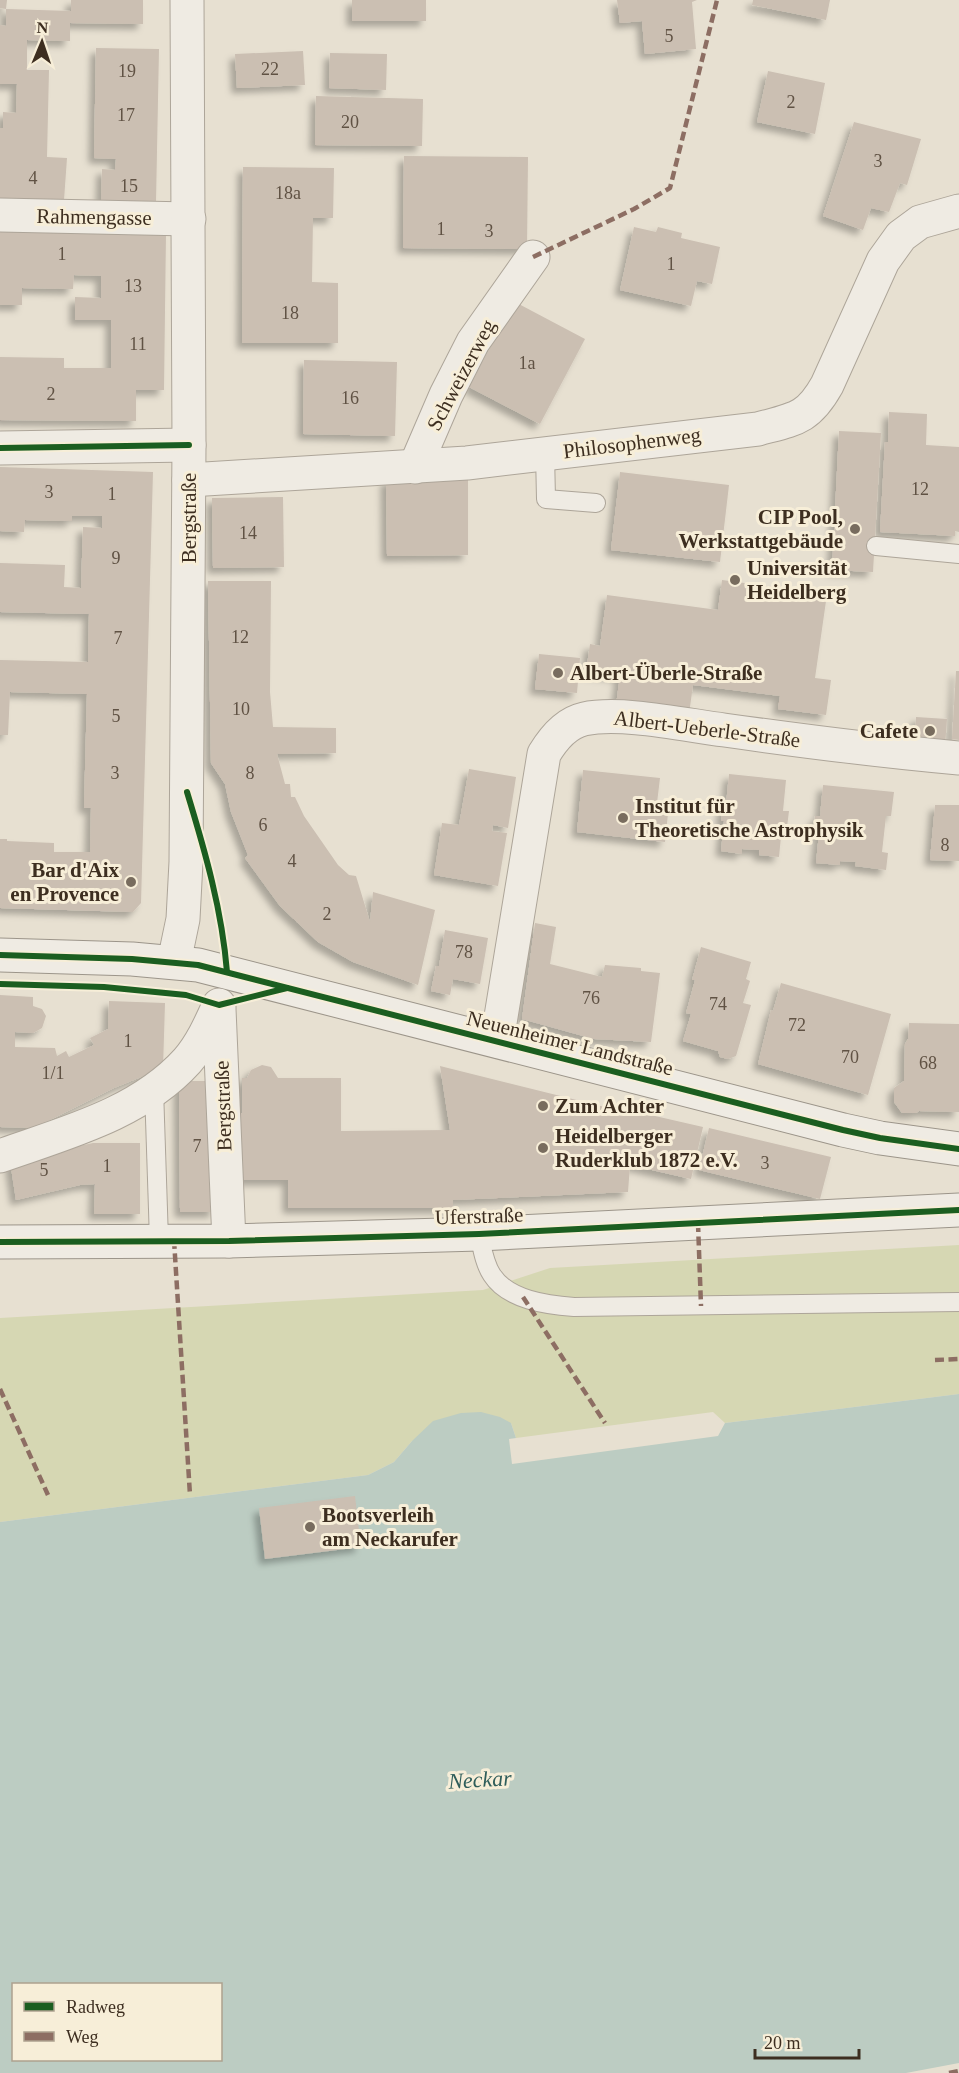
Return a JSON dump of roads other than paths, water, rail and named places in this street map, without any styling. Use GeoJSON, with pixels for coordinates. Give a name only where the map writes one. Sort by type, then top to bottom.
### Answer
{"type":"FeatureCollection","features":[{"type":"Feature","properties":{"kind":"street","name":"Bergstraße"},"geometry":{"type":"LineString","coordinates":[[174,962],[183,919],[186,862],[189,480],[187,0]]}},
{"type":"Feature","properties":{"kind":"street","name":"Philosophenweg"},"geometry":{"type":"LineString","coordinates":[[189,480],[467,463],[758,429],[805,414],[817,404],[893,262],[901,236],[920,222],[959,211]]}},
{"type":"Feature","properties":{"kind":"street","name":"Rahmengasse"},"geometry":{"type":"LineString","coordinates":[[0,214],[189,219]]}},
{"type":"Feature","properties":{"kind":"street","name":"Schweizerweg"},"geometry":{"type":"LineString","coordinates":[[415,467],[446,394],[473,342],[533,257]]}},
{"type":"Feature","properties":{"kind":"street"},"geometry":{"type":"LineString","coordinates":[[0,448],[189,445]]}},
{"type":"Feature","properties":{"kind":"street","name":"Albert-Ueberle-Straße"},"geometry":{"type":"LineString","coordinates":[[497,1041],[544,754],[552,739],[567,727],[582,719],[605,717],[650,720],[876,751],[959,758]]}},
{"type":"Feature","properties":{"kind":"street","name":"Neuenheimer Landstraße"},"geometry":{"type":"LineString","coordinates":[[0,955],[198,965],[843,1130],[880,1138],[959,1149]]}},
{"type":"Feature","properties":{"kind":"street","name":"Bergstraße"},"geometry":{"type":"LineString","coordinates":[[227,972],[219,1005],[229,1241]]}},
{"type":"Feature","properties":{"kind":"street"},"geometry":{"type":"LineString","coordinates":[[0,1156],[82,1128],[125,1108],[154,1089],[188,1060],[203,1038],[219,1005]]}},
{"type":"Feature","properties":{"kind":"street","name":"Uferstraße"},"geometry":{"type":"LineString","coordinates":[[0,1242],[229,1241],[479,1233],[959,1210]]}},
{"type":"Feature","properties":{"kind":"lane"},"geometry":{"type":"LineString","coordinates":[[545,453],[546,499],[596,503]]}},
{"type":"Feature","properties":{"kind":"lane"},"geometry":{"type":"LineString","coordinates":[[876,546],[959,554]]}},
{"type":"Feature","properties":{"kind":"lane"},"geometry":{"type":"LineString","coordinates":[[154,1089],[159,1240]]}},
{"type":"Feature","properties":{"kind":"lane"},"geometry":{"type":"LineString","coordinates":[[479,1233],[486,1264],[492,1276],[513,1292],[549,1305],[586,1307],[959,1302]]}},
{"type":"Feature","properties":{"kind":"water","name":"Neckar"},"geometry":{"type":"Polygon","coordinates":[[[959,1394],[959,2063],[906,2073],[0,2073],[0,1522],[368,1475],[394,1462],[433,1421],[461,1413],[481,1412],[500,1417],[511,1423],[516,1438],[509,1439],[512,1464],[718,1436],[725,1423],[959,1394]]]}},
{"type":"Feature","properties":{"kind":"place","name":"CIP Pool, Werkstattgebäude"},"geometry":{"type":"Point","coordinates":[855,529]}},
{"type":"Feature","properties":{"kind":"place","name":"Universität Heidelberg"},"geometry":{"type":"Point","coordinates":[735,580]}},
{"type":"Feature","properties":{"kind":"place","name":"Albert-Überle-Straße"},"geometry":{"type":"Point","coordinates":[558,673]}},
{"type":"Feature","properties":{"kind":"place","name":"Cafete"},"geometry":{"type":"Point","coordinates":[930,731]}},
{"type":"Feature","properties":{"kind":"place","name":"Institut für Theoretische Astrophysik"},"geometry":{"type":"Point","coordinates":[623,818]}},
{"type":"Feature","properties":{"kind":"place","name":"Bar d'Aix en Provence"},"geometry":{"type":"Point","coordinates":[131,882]}},
{"type":"Feature","properties":{"kind":"place","name":"Zum Achter"},"geometry":{"type":"Point","coordinates":[543,1106]}},
{"type":"Feature","properties":{"kind":"place","name":"Heidelberger Ruderklub 1872 e.V."},"geometry":{"type":"Point","coordinates":[543,1148]}},
{"type":"Feature","properties":{"kind":"place","name":"Bootsverleih am Neckarufer"},"geometry":{"type":"Point","coordinates":[310,1527]}}]}
